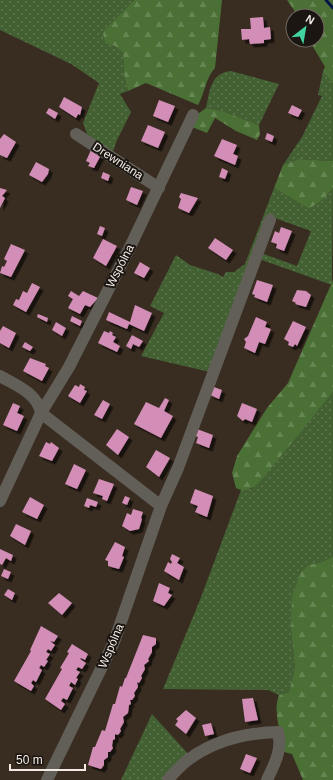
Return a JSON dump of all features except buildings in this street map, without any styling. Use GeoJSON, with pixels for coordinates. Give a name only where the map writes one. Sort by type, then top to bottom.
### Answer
{"type":"FeatureCollection","features":[{"type":"Feature","properties":{"kind":"street","name":"Wspólna"},"geometry":{"type":"LineString","coordinates":[[0,501],[41,413],[69,367],[159,188],[193,115]]}},
{"type":"Feature","properties":{"kind":"street","name":"Drewniana"},"geometry":{"type":"LineString","coordinates":[[76,134],[159,188]]}},
{"type":"Feature","properties":{"kind":"street","name":"Wspólna"},"geometry":{"type":"LineString","coordinates":[[48,780],[114,642],[161,506],[178,468],[270,220]]}},
{"type":"Feature","properties":{"kind":"street"},"geometry":{"type":"LineString","coordinates":[[0,376],[32,395],[37,400],[41,413],[161,506]]}},
{"type":"Feature","properties":{"kind":"street"},"geometry":{"type":"LineString","coordinates":[[168,780],[191,758],[217,743],[250,734],[278,732],[280,739],[278,754],[267,780]]}},
{"type":"Feature","properties":{"kind":"green space"},"geometry":{"type":"Polygon","coordinates":[[[0,0],[134,0],[106,28],[106,44],[115,46],[123,53],[124,75],[128,91],[120,94],[131,112],[117,140],[112,154],[89,139],[83,123],[99,83],[71,64],[0,30],[0,0]]]}},
{"type":"Feature","properties":{"kind":"green space"},"geometry":{"type":"Polygon","coordinates":[[[134,0],[222,0],[215,68],[207,81],[198,105],[146,83],[128,91],[124,75],[123,53],[115,46],[106,44],[103,34],[106,28],[134,0]]]}},
{"type":"Feature","properties":{"kind":"green space"},"geometry":{"type":"Polygon","coordinates":[[[287,0],[333,0],[333,84],[323,71],[325,67],[314,48],[325,48],[325,8],[292,8],[287,0]]]}},
{"type":"Feature","properties":{"kind":"green space"},"geometry":{"type":"Polygon","coordinates":[[[231,71],[279,84],[259,125],[222,111],[206,108],[210,89],[215,79],[224,72],[231,71]]]}},
{"type":"Feature","properties":{"kind":"green space"},"geometry":{"type":"Polygon","coordinates":[[[323,71],[333,84],[333,160],[299,159],[283,165],[302,137],[322,96],[318,95],[323,71]]]}},
{"type":"Feature","properties":{"kind":"green space"},"geometry":{"type":"Polygon","coordinates":[[[206,108],[222,111],[259,125],[260,134],[257,140],[236,131],[215,118],[207,133],[192,127],[199,113],[206,108]]]}},
{"type":"Feature","properties":{"kind":"green space"},"geometry":{"type":"Polygon","coordinates":[[[299,159],[333,160],[333,188],[324,199],[309,209],[274,188],[283,165],[299,159]]]}},
{"type":"Feature","properties":{"kind":"green space"},"geometry":{"type":"Polygon","coordinates":[[[274,188],[309,209],[324,199],[333,188],[332,285],[259,259],[261,253],[297,266],[311,231],[269,216],[210,372],[141,356],[164,313],[150,306],[176,255],[190,265],[223,277],[226,272],[234,272],[245,264],[274,188]]]}},
{"type":"Feature","properties":{"kind":"green space"},"geometry":{"type":"Polygon","coordinates":[[[333,280],[333,392],[263,478],[248,490],[240,490],[236,488],[232,473],[237,456],[267,408],[288,383],[333,280]]]}},
{"type":"Feature","properties":{"kind":"green space"},"geometry":{"type":"Polygon","coordinates":[[[333,392],[333,556],[322,562],[308,565],[301,572],[291,630],[295,667],[289,692],[279,695],[268,690],[163,689],[200,600],[241,490],[251,489],[333,392]]]}},
{"type":"Feature","properties":{"kind":"green space"},"geometry":{"type":"Polygon","coordinates":[[[333,556],[333,780],[303,780],[292,754],[284,752],[277,716],[277,702],[279,695],[289,692],[295,667],[291,630],[292,596],[301,572],[308,565],[322,562],[333,556]]]}},
{"type":"Feature","properties":{"kind":"green space"},"geometry":{"type":"Polygon","coordinates":[[[152,714],[190,756],[165,780],[121,780],[152,714]]]}},
{"type":"Feature","properties":{"kind":"waterway"},"geometry":{"type":"LineString","coordinates":[[326,0],[333,8]]}}]}
